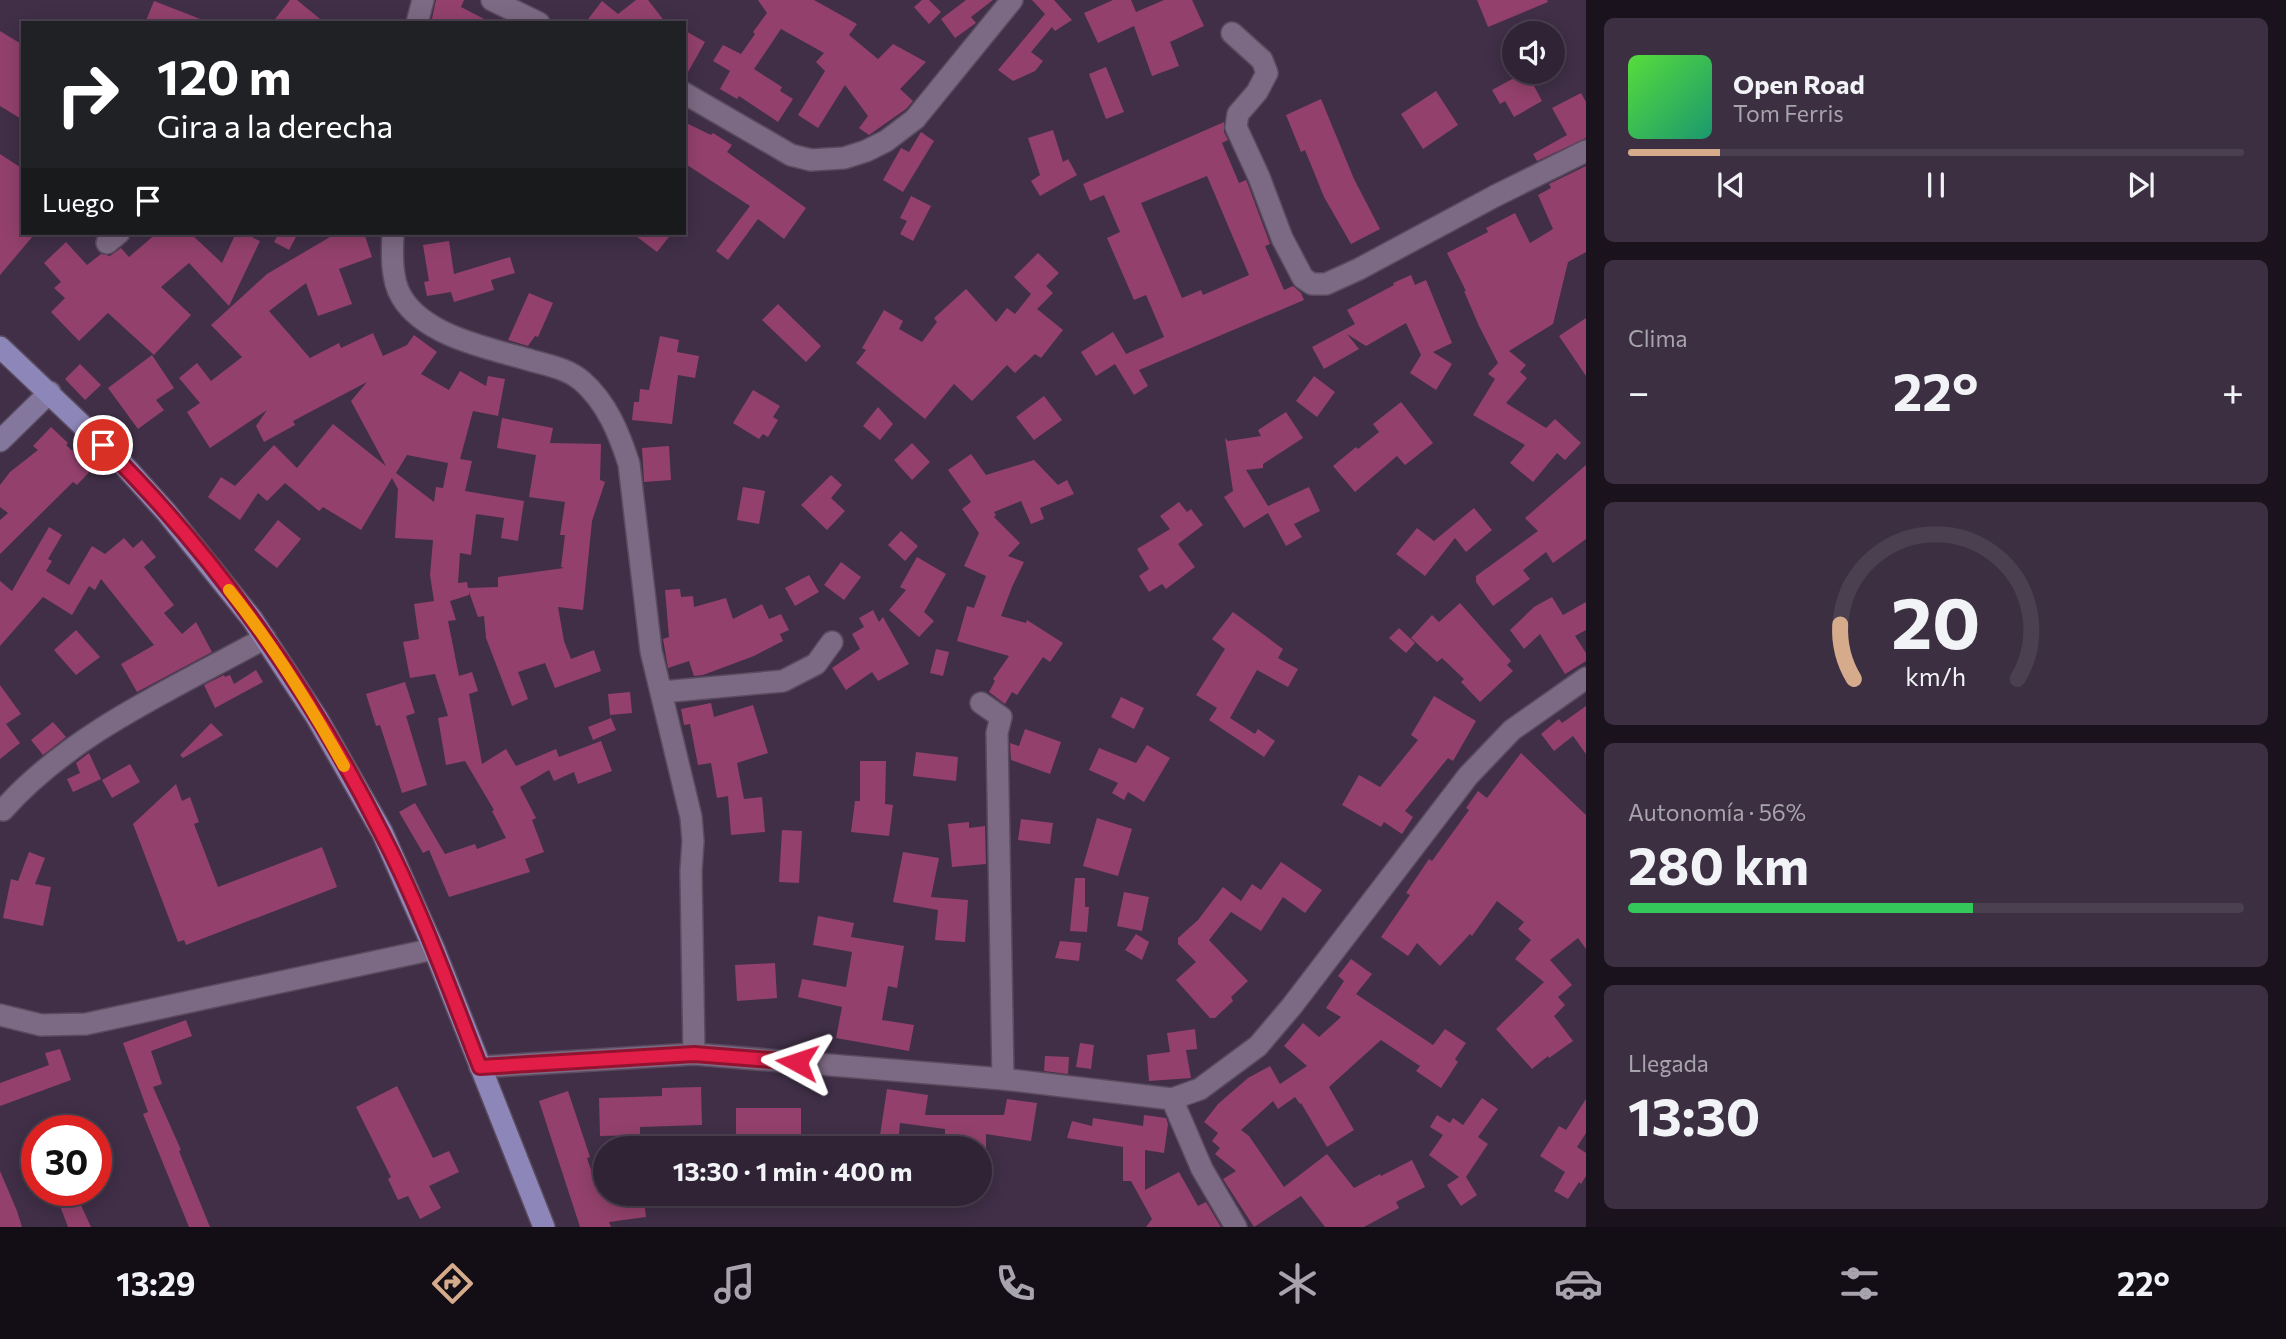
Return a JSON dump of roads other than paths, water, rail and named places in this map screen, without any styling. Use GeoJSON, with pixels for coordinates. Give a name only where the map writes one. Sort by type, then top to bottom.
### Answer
{"type":"FeatureCollection","features":[{"type":"Feature","properties":{"kind":"main road"},"geometry":{"type":"LineString","coordinates":[[0,347],[121,462],[166,512],[252,619],[317,718],[382,832],[434,949],[544,1227]]}},
{"type":"Feature","properties":{"kind":"street"},"geometry":{"type":"LineString","coordinates":[[418,21],[424,0]]}},
{"type":"Feature","properties":{"kind":"street"},"geometry":{"type":"LineString","coordinates":[[492,0],[535,21]]}},
{"type":"Feature","properties":{"kind":"street"},"geometry":{"type":"LineString","coordinates":[[686,94],[791,155],[811,160],[844,158],[886,141],[915,119],[1012,0]]}},
{"type":"Feature","properties":{"kind":"street"},"geometry":{"type":"LineString","coordinates":[[1232,33],[1262,60],[1267,73],[1257,92],[1238,114],[1236,127],[1259,177],[1282,238],[1303,278],[1312,284],[1326,284],[1359,269],[1494,196],[1586,151]]}},
{"type":"Feature","properties":{"kind":"street"},"geometry":{"type":"LineString","coordinates":[[393,235],[395,279],[401,296],[423,319],[468,344],[566,370],[582,380],[597,396],[612,420],[629,464],[650,652],[689,805],[694,841],[691,871],[694,1054]]}},
{"type":"Feature","properties":{"kind":"street"},"geometry":{"type":"LineString","coordinates":[[0,441],[50,392]]}},
{"type":"Feature","properties":{"kind":"street"},"geometry":{"type":"LineString","coordinates":[[3,810],[36,776],[100,729],[265,638]]}},
{"type":"Feature","properties":{"kind":"street"},"geometry":{"type":"LineString","coordinates":[[662,692],[783,681],[816,664],[832,642]]}},
{"type":"Feature","properties":{"kind":"street"},"geometry":{"type":"LineString","coordinates":[[480,1067],[694,1054],[1003,1079],[1172,1099],[1200,1089],[1258,1046],[1292,1006],[1468,776],[1512,730],[1586,678]]}},
{"type":"Feature","properties":{"kind":"street"},"geometry":{"type":"LineString","coordinates":[[981,703],[1001,717],[996,733],[1003,1079]]}},
{"type":"Feature","properties":{"kind":"street"},"geometry":{"type":"LineString","coordinates":[[0,1014],[41,1025],[86,1024],[434,949]]}},
{"type":"Feature","properties":{"kind":"street"},"geometry":{"type":"LineString","coordinates":[[1172,1099],[1202,1169],[1236,1227]]}}]}
